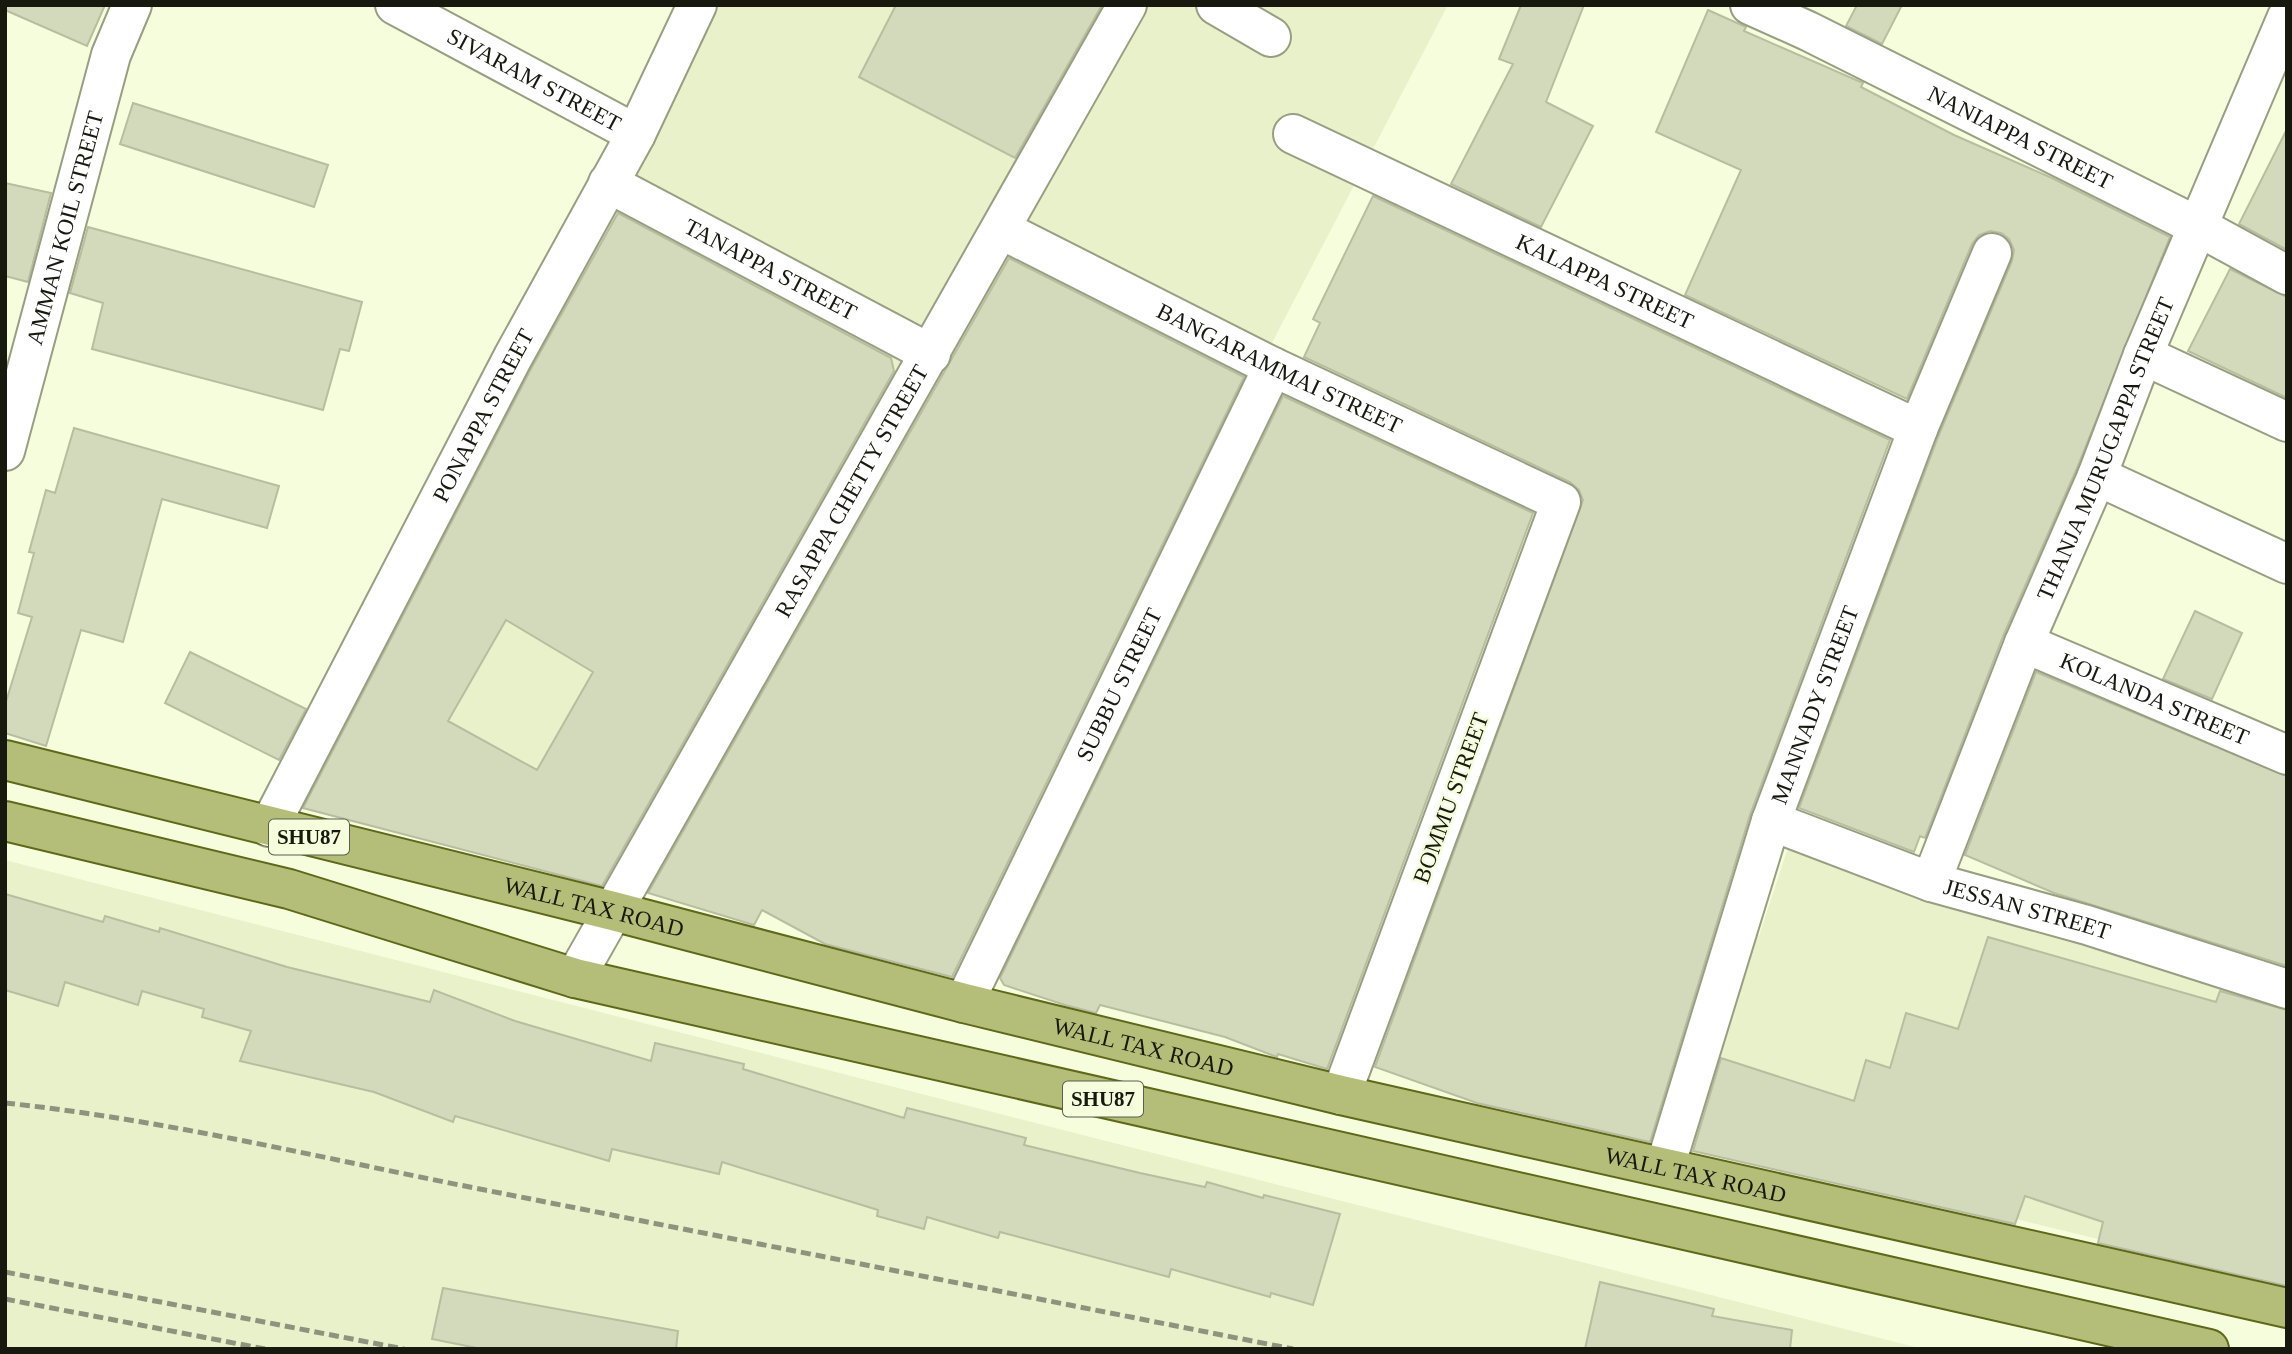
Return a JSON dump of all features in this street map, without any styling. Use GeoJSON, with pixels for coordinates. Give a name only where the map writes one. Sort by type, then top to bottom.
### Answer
{"type":"FeatureCollection","features":[{"type":"Feature","properties":{"kind":"main road","name":"WALL TAX ROAD"},"geometry":{"type":"LineString","coordinates":[[5,761],[613,911],[964,1003],[1341,1095],[2287,1308]]}},
{"type":"Feature","properties":{"kind":"main road","name":"SHU87"},"geometry":{"type":"LineString","coordinates":[[5,821],[289,889],[575,978],[2209,1349]]}},
{"type":"Feature","properties":{"kind":"street","name":"AMMAN KOIL STREET"},"geometry":{"type":"LineString","coordinates":[[5,451],[111,55],[132,5]]}},
{"type":"Feature","properties":{"kind":"street","name":"SIVARAM STREET"},"geometry":{"type":"LineString","coordinates":[[395,5],[636,134]]}},
{"type":"Feature","properties":{"kind":"street","name":"PONAPPA STREET"},"geometry":{"type":"LineString","coordinates":[[269,827],[513,357],[636,134],[697,5]]}},
{"type":"Feature","properties":{"kind":"street","name":"RASAPPA CHETTY STREET"},"geometry":{"type":"LineString","coordinates":[[575,978],[1002,230],[1127,5]]}},
{"type":"Feature","properties":{"kind":"street"},"geometry":{"type":"LineString","coordinates":[[1216,5],[1271,37]]}},
{"type":"Feature","properties":{"kind":"street","name":"NANIAPPA STREET"},"geometry":{"type":"LineString","coordinates":[[1749,5],[1808,31],[2197,226],[2287,275]]}},
{"type":"Feature","properties":{"kind":"street","name":"THANJA MURUGAPPA STREET"},"geometry":{"type":"LineString","coordinates":[[1931,882],[2024,643],[2097,476],[2143,355],[2197,226],[2276,77],[2287,17]]}},
{"type":"Feature","properties":{"kind":"street","name":"KALAPPA STREET"},"geometry":{"type":"LineString","coordinates":[[1293,134],[1917,429]]}},
{"type":"Feature","properties":{"kind":"street","name":"TANAPPA STREET"},"geometry":{"type":"LineString","coordinates":[[608,183],[931,354]]}},
{"type":"Feature","properties":{"kind":"street","name":"BANGARAMMAI STREET"},"geometry":{"type":"LineString","coordinates":[[1002,230],[1273,367],[1561,502]]}},
{"type":"Feature","properties":{"kind":"street","name":"MANNADY STREET"},"geometry":{"type":"LineString","coordinates":[[1665,1167],[1771,821],[1917,429],[1992,253]]}},
{"type":"Feature","properties":{"kind":"street"},"geometry":{"type":"LineString","coordinates":[[2143,355],[2287,422]]}},
{"type":"Feature","properties":{"kind":"street","name":"SUBBU STREET"},"geometry":{"type":"LineString","coordinates":[[964,1003],[1273,367]]}},
{"type":"Feature","properties":{"kind":"street"},"geometry":{"type":"LineString","coordinates":[[2097,476],[2287,564]]}},
{"type":"Feature","properties":{"kind":"street","name":"BOMMU STREET"},"geometry":{"type":"LineString","coordinates":[[1341,1095],[1561,502]]}},
{"type":"Feature","properties":{"kind":"street","name":"KOLANDA STREET"},"geometry":{"type":"LineString","coordinates":[[2024,643],[2287,755]]}},
{"type":"Feature","properties":{"kind":"street","name":"JESSAN STREET"},"geometry":{"type":"LineString","coordinates":[[1771,821],[1931,882],[2087,925],[2287,989]]}},
{"type":"Feature","properties":{"kind":"shaded area"},"geometry":{"type":"Polygon","coordinates":[[[704,5],[1448,5],[974,915],[371,809],[286,802],[704,5]]]}},
{"type":"Feature","properties":{"kind":"shaded area"},"geometry":{"type":"Polygon","coordinates":[[[1794,829],[2287,986],[2287,1285],[1011,975],[1079,834],[1577,1007],[1623,887],[1759,936],[1794,829]]]}},
{"type":"Feature","properties":{"kind":"shaded area"},"geometry":{"type":"Polygon","coordinates":[[[5,860],[345,947],[1923,1349],[5,1349],[5,860]]]}},
{"type":"Feature","properties":{"kind":"building"},"geometry":{"type":"Polygon","coordinates":[[[5,5],[105,5],[87,46],[5,10],[5,5]]]}},
{"type":"Feature","properties":{"kind":"building"},"geometry":{"type":"Polygon","coordinates":[[[896,5],[1102,5],[1015,158],[859,77],[896,5]]]}},
{"type":"Feature","properties":{"kind":"building"},"geometry":{"type":"Polygon","coordinates":[[[1521,5],[1584,5],[1546,102],[1593,126],[1541,227],[1451,184],[1513,64],[1499,59],[1521,5]]]}},
{"type":"Feature","properties":{"kind":"building"},"geometry":{"type":"Polygon","coordinates":[[[1857,5],[1902,5],[1882,44],[1846,26],[1857,5]]]}},
{"type":"Feature","properties":{"kind":"building"},"geometry":{"type":"Polygon","coordinates":[[[1708,10],[1746,27],[1744,31],[1863,83],[1861,87],[1954,135],[2052,178],[2170,237],[2077,468],[2004,634],[1925,838],[1920,836],[1914,852],[1799,808],[1938,437],[2012,261],[2014,250],[2009,239],[2001,233],[1990,231],[1979,235],[1972,244],[1907,399],[1685,295],[1741,170],[1656,132],[1708,10]]]}},
{"type":"Feature","properties":{"kind":"building"},"geometry":{"type":"Polygon","coordinates":[[[133,103],[328,165],[314,207],[120,144],[133,103]]]}},
{"type":"Feature","properties":{"kind":"building"},"geometry":{"type":"Polygon","coordinates":[[[2287,129],[2287,250],[2239,224],[2287,129]]]}},
{"type":"Feature","properties":{"kind":"building"},"geometry":{"type":"Polygon","coordinates":[[[5,183],[51,193],[28,282],[5,276],[5,183]]]}},
{"type":"Feature","properties":{"kind":"building"},"geometry":{"type":"Polygon","coordinates":[[[1373,196],[1890,440],[1750,815],[1650,1142],[1477,1103],[1375,1067],[1583,500],[1579,490],[1570,482],[1304,357],[1320,323],[1313,319],[1373,196]]]}},
{"type":"Feature","properties":{"kind":"building"},"geometry":{"type":"Polygon","coordinates":[[[618,213],[891,358],[894,371],[602,886],[303,808],[532,367],[618,213]],[[506,620],[448,721],[537,770],[593,672],[506,620]]]}},
{"type":"Feature","properties":{"kind":"building"},"geometry":{"type":"Polygon","coordinates":[[[88,227],[362,302],[349,351],[340,349],[323,410],[92,349],[103,303],[70,293],[88,227]]]}},
{"type":"Feature","properties":{"kind":"building"},"geometry":{"type":"Polygon","coordinates":[[[1009,258],[1244,377],[952,977],[825,944],[762,910],[754,925],[648,893],[1009,258]]]}},
{"type":"Feature","properties":{"kind":"building"},"geometry":{"type":"Polygon","coordinates":[[[2230,269],[2287,297],[2287,398],[2188,351],[2230,269]]]}},
{"type":"Feature","properties":{"kind":"building"},"geometry":{"type":"Polygon","coordinates":[[[1283,396],[1533,513],[1327,1069],[1278,1054],[1277,1057],[1225,1037],[1100,1005],[1096,1013],[1065,1005],[1004,985],[1000,978],[1283,396]]]}},
{"type":"Feature","properties":{"kind":"building"},"geometry":{"type":"Polygon","coordinates":[[[74,428],[279,486],[267,528],[162,499],[123,642],[81,630],[46,746],[5,733],[5,705],[32,617],[18,613],[34,553],[29,552],[46,490],[55,493],[74,428]]]}},
{"type":"Feature","properties":{"kind":"building"},"geometry":{"type":"Polygon","coordinates":[[[2195,611],[2242,633],[2212,699],[2163,679],[2195,611]]]}},
{"type":"Feature","properties":{"kind":"building"},"geometry":{"type":"Polygon","coordinates":[[[190,652],[306,709],[279,760],[165,703],[190,652]]]}},
{"type":"Feature","properties":{"kind":"building"},"geometry":{"type":"Polygon","coordinates":[[[2036,672],[2287,776],[2287,966],[2054,893],[1965,855],[2036,672]]]}},
{"type":"Feature","properties":{"kind":"building"},"geometry":{"type":"Polygon","coordinates":[[[5,894],[103,922],[105,916],[159,932],[160,928],[287,967],[430,1002],[434,990],[515,1021],[651,1061],[655,1043],[744,1064],[743,1069],[904,1118],[907,1108],[1026,1138],[1024,1145],[1205,1187],[1207,1182],[1263,1198],[1264,1195],[1340,1214],[1313,1305],[1271,1293],[1270,1297],[1171,1269],[1169,1277],[1000,1232],[998,1238],[927,1217],[924,1229],[877,1216],[878,1210],[722,1162],[719,1174],[612,1149],[609,1161],[455,1116],[453,1122],[374,1092],[240,1061],[251,1031],[202,1017],[204,1009],[142,991],[138,1005],[65,982],[58,1006],[5,990],[5,894]]]}},
{"type":"Feature","properties":{"kind":"building"},"geometry":{"type":"Polygon","coordinates":[[[1988,937],[2216,1002],[2220,991],[2287,1010],[2287,1286],[2098,1243],[2103,1222],[2025,1196],[2015,1224],[1693,1151],[1721,1058],[1854,1101],[1866,1060],[1890,1068],[1906,1013],[1958,1029],[1988,937]]]}},
{"type":"Feature","properties":{"kind":"building"},"geometry":{"type":"Polygon","coordinates":[[[1600,1282],[1714,1309],[1712,1316],[1792,1330],[1790,1349],[1585,1349],[1600,1282]]]}},
{"type":"Feature","properties":{"kind":"building"},"geometry":{"type":"Polygon","coordinates":[[[443,1288],[678,1331],[676,1349],[482,1349],[432,1339],[443,1288]]]}},
{"type":"Feature","properties":{"kind":"railway"},"geometry":{"type":"LineString","coordinates":[[5,1103],[126,1119],[246,1141],[1293,1349]]}},
{"type":"Feature","properties":{"kind":"railway"},"geometry":{"type":"LineString","coordinates":[[5,1272],[404,1349]]}},
{"type":"Feature","properties":{"kind":"railway"},"geometry":{"type":"LineString","coordinates":[[5,1299],[265,1349]]}}]}
